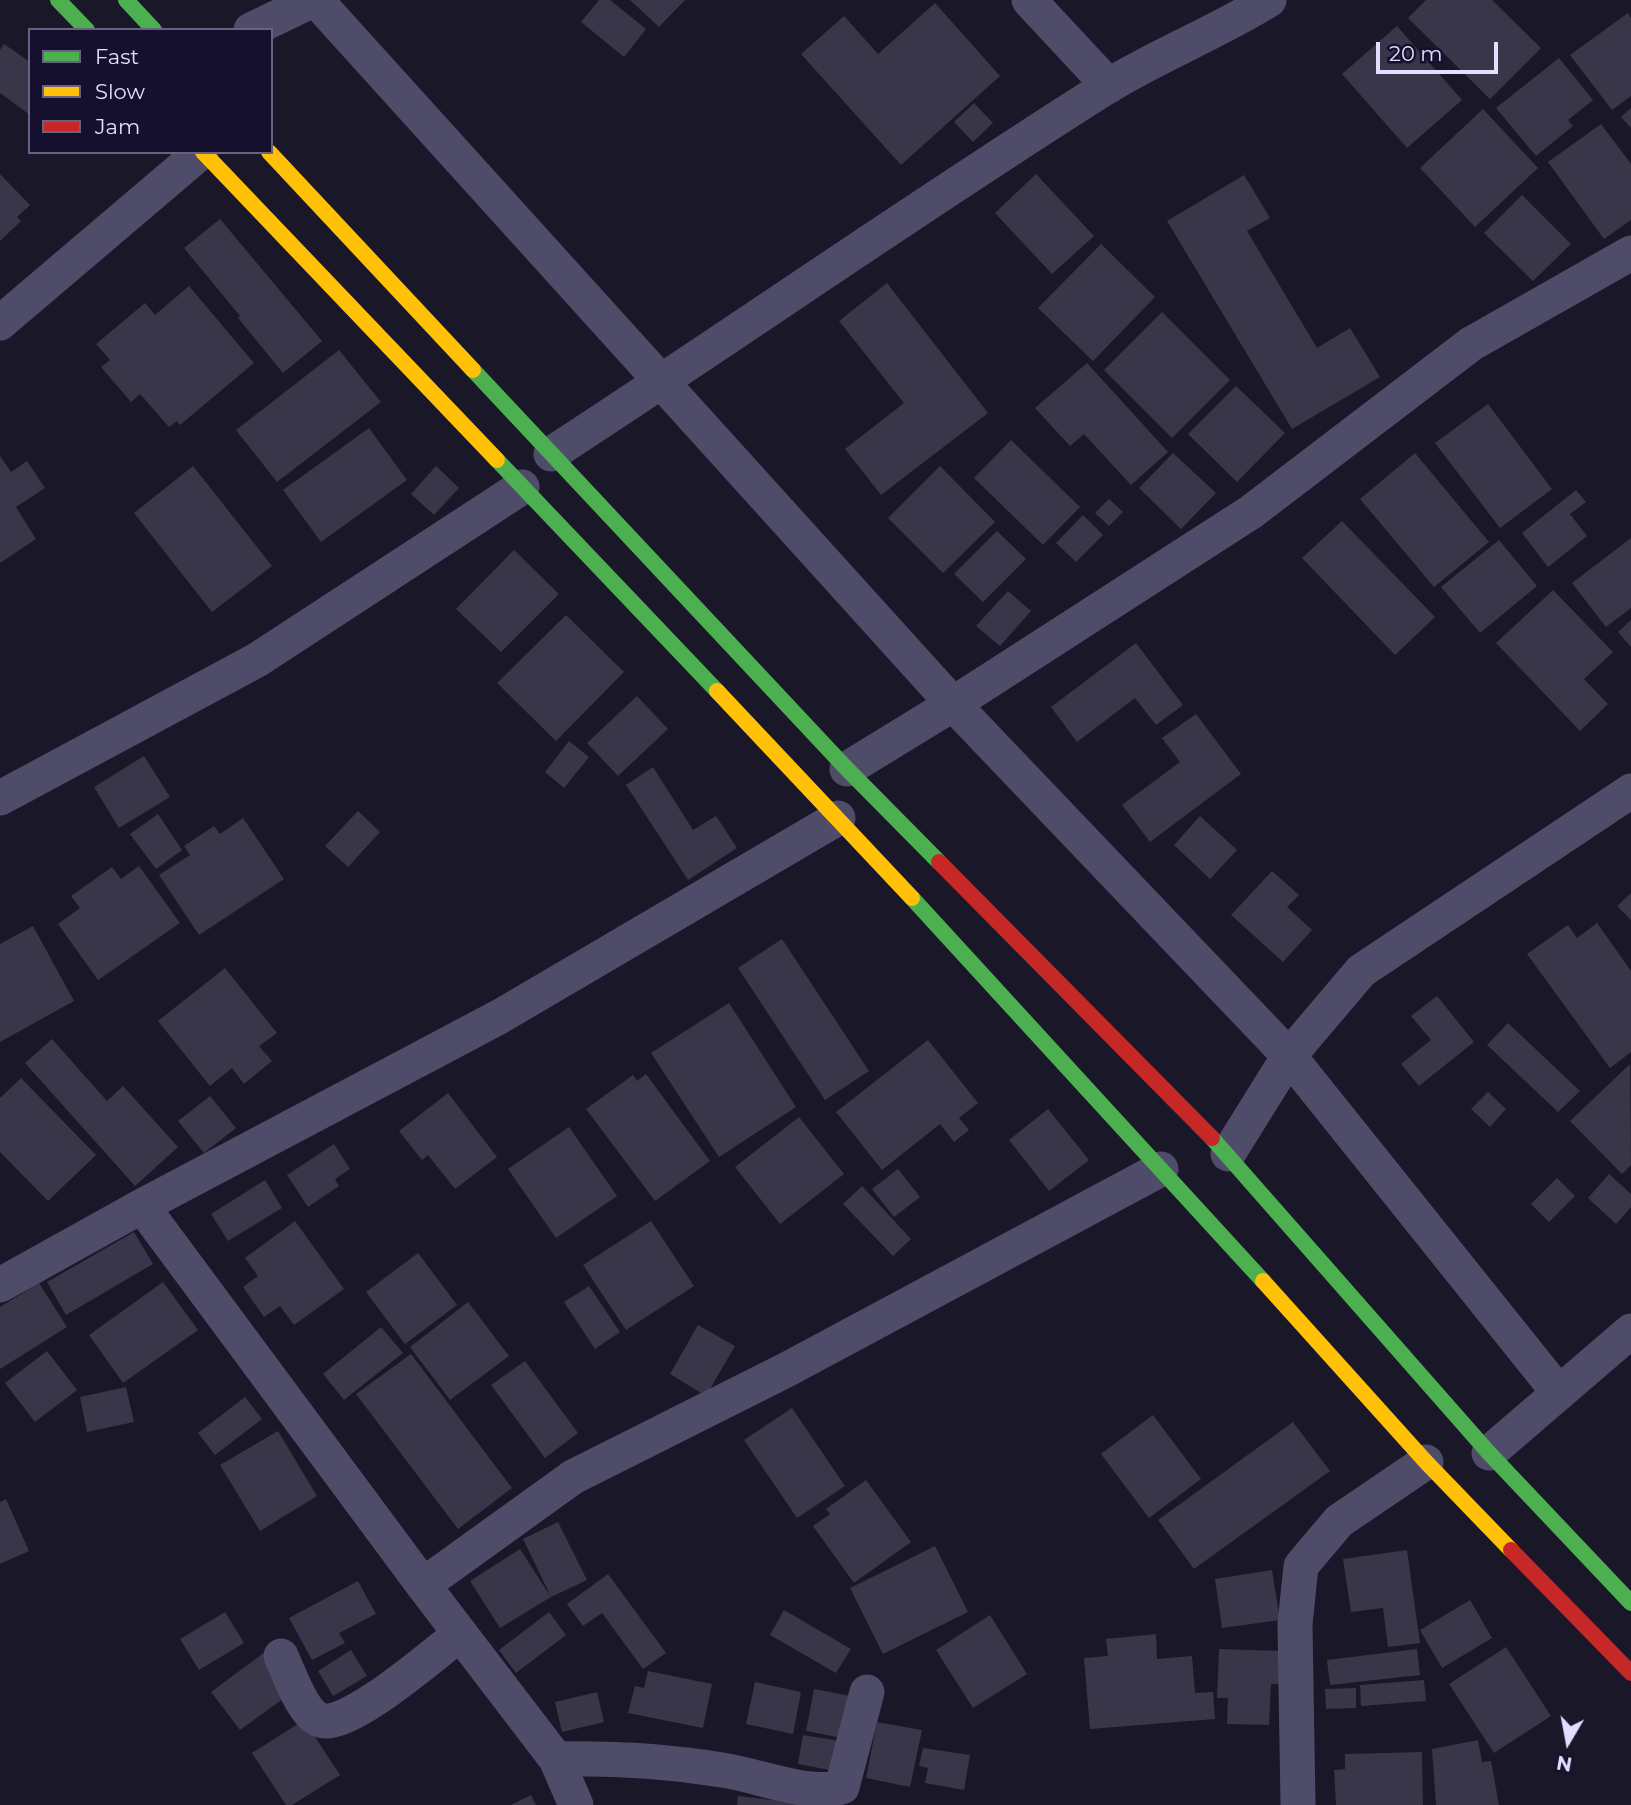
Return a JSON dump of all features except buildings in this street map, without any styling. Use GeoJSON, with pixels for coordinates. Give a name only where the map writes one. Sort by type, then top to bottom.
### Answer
{"type":"FeatureCollection","features":[{"type":"Feature","properties":{"kind":"main road"},"geometry":{"type":"LineString","coordinates":[[58,0],[85,28]]}},
{"type":"Feature","properties":{"kind":"main road"},"geometry":{"type":"LineString","coordinates":[[126,0],[152,28]]}},
{"type":"Feature","properties":{"kind":"main road"},"geometry":{"type":"LineString","coordinates":[[204,154],[838,818],[1426,1462],[1631,1673]]}},
{"type":"Feature","properties":{"kind":"main road"},"geometry":{"type":"LineString","coordinates":[[271,154],[847,769],[1228,1154],[1489,1452],[1631,1603]]}},
{"type":"Feature","properties":{"kind":"street"},"geometry":{"type":"LineString","coordinates":[[255,28],[314,0],[663,381],[953,704],[1289,1056],[1559,1393]]}},
{"type":"Feature","properties":{"kind":"street"},"geometry":{"type":"LineString","coordinates":[[1029,0],[1109,86]]}},
{"type":"Feature","properties":{"kind":"street"},"geometry":{"type":"LineString","coordinates":[[551,454],[922,205],[1109,86],[1238,20],[1269,0]]}},
{"type":"Feature","properties":{"kind":"street"},"geometry":{"type":"LineString","coordinates":[[0,323],[200,154]]}},
{"type":"Feature","properties":{"kind":"street"},"geometry":{"type":"LineString","coordinates":[[847,769],[1251,512],[1471,344],[1631,253]]}},
{"type":"Feature","properties":{"kind":"street"},"geometry":{"type":"LineString","coordinates":[[0,798],[257,660],[522,487]]}},
{"type":"Feature","properties":{"kind":"street"},"geometry":{"type":"LineString","coordinates":[[1228,1154],[1289,1056],[1361,971],[1631,791]]}},
{"type":"Feature","properties":{"kind":"street"},"geometry":{"type":"LineString","coordinates":[[0,1286],[142,1206],[499,1017],[838,818]]}},
{"type":"Feature","properties":{"kind":"street"},"geometry":{"type":"LineString","coordinates":[[423,1585],[573,1476],[786,1370],[1161,1169]]}},
{"type":"Feature","properties":{"kind":"street"},"geometry":{"type":"LineString","coordinates":[[142,1206],[423,1585],[556,1759],[576,1805]]}},
{"type":"Feature","properties":{"kind":"street"},"geometry":{"type":"LineString","coordinates":[[1489,1452],[1559,1393],[1625,1349]]}},
{"type":"Feature","properties":{"kind":"street"},"geometry":{"type":"LineString","coordinates":[[1298,1805],[1295,1624],[1301,1566],[1339,1521],[1426,1462]]}},
{"type":"Feature","properties":{"kind":"street"},"geometry":{"type":"LineString","coordinates":[[281,1656],[307,1710],[319,1720],[329,1722],[346,1717],[369,1704],[460,1634]]}},
{"type":"Feature","properties":{"kind":"street"},"geometry":{"type":"LineString","coordinates":[[556,1759],[617,1758],[710,1768],[828,1791],[842,1787],[867,1692]]}},
{"type":"Feature","properties":{"kind":"traffic: fast"},"geometry":{"type":"LineString","coordinates":[[58,0],[85,28]]}},
{"type":"Feature","properties":{"kind":"traffic: fast"},"geometry":{"type":"LineString","coordinates":[[126,0],[152,28]]}},
{"type":"Feature","properties":{"kind":"traffic: fast"},"geometry":{"type":"LineString","coordinates":[[473,370],[847,769],[939,862]]}},
{"type":"Feature","properties":{"kind":"traffic: fast"},"geometry":{"type":"LineString","coordinates":[[497,460],[717,691]]}},
{"type":"Feature","properties":{"kind":"traffic: fast"},"geometry":{"type":"LineString","coordinates":[[912,898],[1263,1281]]}},
{"type":"Feature","properties":{"kind":"traffic: fast"},"geometry":{"type":"LineString","coordinates":[[1212,1138],[1489,1453],[1631,1603]]}},
{"type":"Feature","properties":{"kind":"traffic: slow"},"geometry":{"type":"LineString","coordinates":[[205,154],[497,460]]}},
{"type":"Feature","properties":{"kind":"traffic: slow"},"geometry":{"type":"LineString","coordinates":[[271,154],[473,370]]}},
{"type":"Feature","properties":{"kind":"traffic: slow"},"geometry":{"type":"LineString","coordinates":[[717,691],[912,898]]}},
{"type":"Feature","properties":{"kind":"traffic: slow"},"geometry":{"type":"LineString","coordinates":[[1263,1281],[1426,1462],[1511,1550]]}},
{"type":"Feature","properties":{"kind":"traffic: jam"},"geometry":{"type":"LineString","coordinates":[[939,862],[1212,1138]]}},
{"type":"Feature","properties":{"kind":"traffic: jam"},"geometry":{"type":"LineString","coordinates":[[1511,1550],[1631,1673]]}}]}
